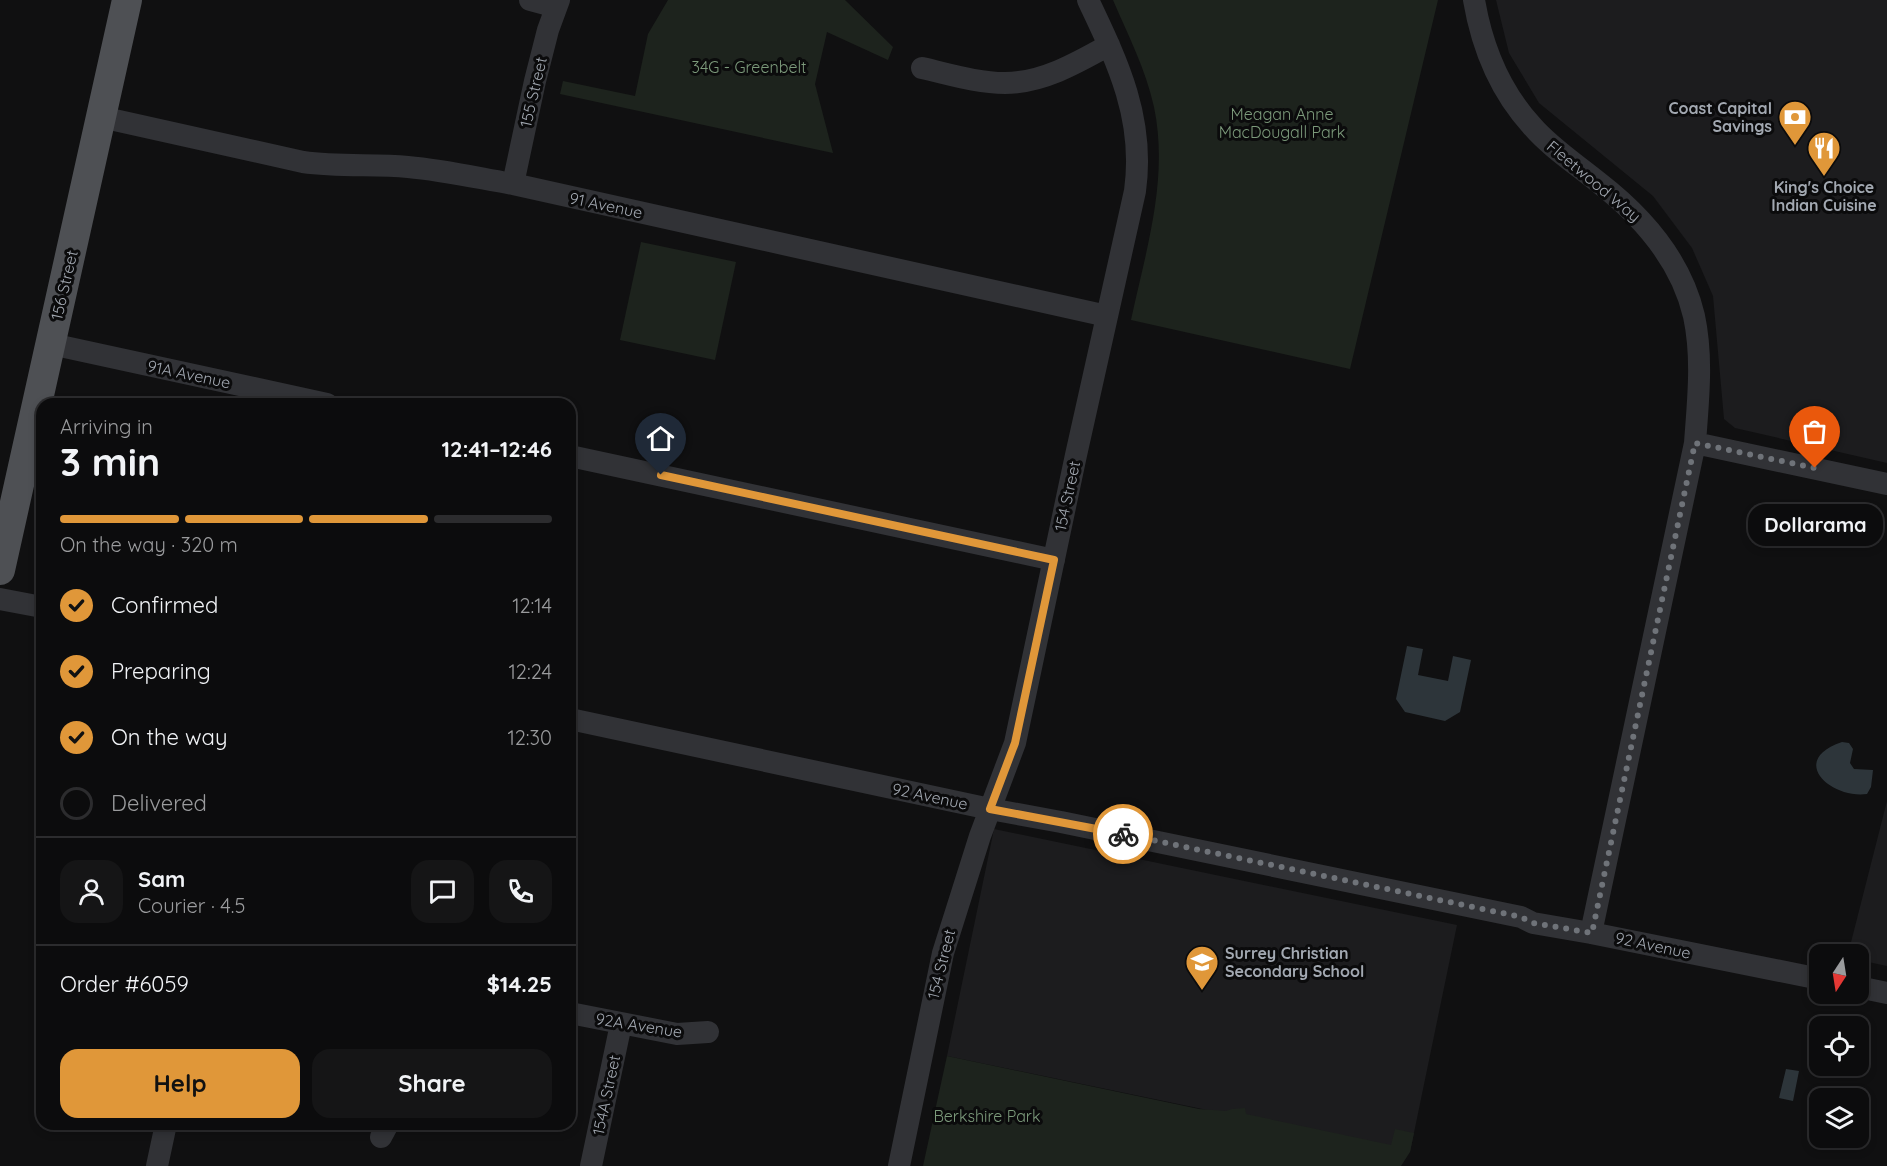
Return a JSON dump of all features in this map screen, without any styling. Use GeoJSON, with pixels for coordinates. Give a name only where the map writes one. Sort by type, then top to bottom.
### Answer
{"type":"FeatureCollection","features":[{"type":"Feature","properties":{"kind":"main road","name":"156 Street"},"geometry":{"type":"LineString","coordinates":[[39,398],[127,0]]}},
{"type":"Feature","properties":{"kind":"main road","name":"156 Street"},"geometry":{"type":"LineString","coordinates":[[0,570],[36,410]]}},
{"type":"Feature","properties":{"kind":"street"},"geometry":{"type":"LineString","coordinates":[[530,0],[557,3]]}},
{"type":"Feature","properties":{"kind":"street","name":"154 Street"},"geometry":{"type":"LineString","coordinates":[[899,1166],[943,953],[990,809],[1015,743],[1135,191],[1138,158],[1131,104],[1109,45],[1088,0]]}},
{"type":"Feature","properties":{"kind":"street","name":"Fleetwood Way"},"geometry":{"type":"LineString","coordinates":[[1474,0],[1485,48],[1512,102],[1542,136],[1643,221],[1665,250],[1680,279],[1694,315],[1698,342],[1700,373],[1695,443],[1592,933]]}},
{"type":"Feature","properties":{"kind":"street","name":"155 Street"},"geometry":{"type":"LineString","coordinates":[[513,184],[535,81],[557,3]]}},
{"type":"Feature","properties":{"kind":"street"},"geometry":{"type":"LineString","coordinates":[[922,68],[994,82],[1025,81],[1047,75],[1080,61],[1109,45]]}},
{"type":"Feature","properties":{"kind":"street","name":"91 Avenue"},"geometry":{"type":"LineString","coordinates":[[101,117],[303,162],[327,165],[407,166],[513,184],[1107,316]]}},
{"type":"Feature","properties":{"kind":"street","name":"91A Avenue"},"geometry":{"type":"LineString","coordinates":[[51,344],[299,398]]}},
{"type":"Feature","properties":{"kind":"street"},"geometry":{"type":"LineString","coordinates":[[1695,443],[1887,484]]}},
{"type":"Feature","properties":{"kind":"street"},"geometry":{"type":"LineString","coordinates":[[576,457],[1054,560]]}},
{"type":"Feature","properties":{"kind":"street"},"geometry":{"type":"LineString","coordinates":[[0,599],[36,606]]}},
{"type":"Feature","properties":{"kind":"street","name":"92 Avenue"},"geometry":{"type":"LineString","coordinates":[[576,720],[990,809],[1521,917],[1533,923],[1809,978]]}},
{"type":"Feature","properties":{"kind":"street"},"geometry":{"type":"LineString","coordinates":[[1869,989],[1887,993]]}},
{"type":"Feature","properties":{"kind":"street","name":"92A Avenue"},"geometry":{"type":"LineString","coordinates":[[576,1014],[677,1034],[708,1032]]}},
{"type":"Feature","properties":{"kind":"street","name":"154A Street"},"geometry":{"type":"LineString","coordinates":[[591,1166],[621,1024]]}},
{"type":"Feature","properties":{"kind":"street"},"geometry":{"type":"LineString","coordinates":[[157,1166],[165,1130]]}},
{"type":"Feature","properties":{"kind":"shaded area"},"geometry":{"type":"Polygon","coordinates":[[[1496,0],[1887,0],[1887,463],[1735,428],[1724,419],[1713,296],[1692,248],[1653,196],[1539,103],[1509,53],[1496,0]]]}},
{"type":"Feature","properties":{"kind":"shaded area"},"geometry":{"type":"Polygon","coordinates":[[[1407,646],[1423,649],[1418,675],[1448,681],[1453,656],[1471,660],[1460,712],[1445,721],[1405,712],[1396,699],[1407,646]]]}},
{"type":"Feature","properties":{"kind":"shaded area"},"geometry":{"type":"Polygon","coordinates":[[[1842,742],[1849,743],[1853,749],[1850,763],[1854,769],[1873,770],[1871,787],[1867,794],[1840,791],[1820,777],[1816,768],[1818,758],[1826,750],[1842,742]]]}},
{"type":"Feature","properties":{"kind":"shaded area"},"geometry":{"type":"Polygon","coordinates":[[[1887,801],[1887,966],[1869,962],[1869,944],[1851,944],[1887,801]]]}},
{"type":"Feature","properties":{"kind":"shaded area","name":"Surrey Christian Secondary School"},"geometry":{"type":"Polygon","coordinates":[[[994,829],[1457,925],[1410,1152],[947,1056],[994,829]]]}},
{"type":"Feature","properties":{"kind":"shaded area"},"geometry":{"type":"Polygon","coordinates":[[[1786,1069],[1799,1071],[1793,1101],[1779,1098],[1786,1069]]]}},
{"type":"Feature","properties":{"kind":"green space","name":"34G - Greenbelt"},"geometry":{"type":"Polygon","coordinates":[[[668,0],[845,0],[893,47],[888,60],[827,32],[815,84],[833,153],[560,94],[563,81],[635,96],[648,34],[668,0]]]}},
{"type":"Feature","properties":{"kind":"green space","name":"Meagan Anne MacDougall Park"},"geometry":{"type":"Polygon","coordinates":[[[1113,0],[1438,0],[1350,369],[1131,320],[1154,214],[1159,161],[1158,134],[1154,107],[1146,80],[1113,0]]]}},
{"type":"Feature","properties":{"kind":"green space"},"geometry":{"type":"Polygon","coordinates":[[[641,242],[736,262],[715,360],[620,340],[641,242]]]}},
{"type":"Feature","properties":{"kind":"green space","name":"Berkshire Park"},"geometry":{"type":"Polygon","coordinates":[[[947,1056],[1199,1109],[1226,1111],[1245,1108],[1246,1114],[1391,1145],[1395,1129],[1414,1133],[1410,1152],[1401,1166],[923,1166],[947,1056]]]}},
{"type":"Feature","properties":{"kind":"way so far"},"geometry":{"type":"LineString","coordinates":[[1123,834],[1521,917],[1533,923],[1592,933],[1695,443],[1815,468]]}},
{"type":"Feature","properties":{"kind":"place","name":"Coast Capital Savings"},"geometry":{"type":"Point","coordinates":[1795,146]}},
{"type":"Feature","properties":{"kind":"place","name":"King's Choice Indian Cuisine"},"geometry":{"type":"Point","coordinates":[1824,177]}},
{"type":"Feature","properties":{"kind":"place","name":"Dollarama"},"geometry":{"type":"Point","coordinates":[1815,468]}},
{"type":"Feature","properties":{"kind":"place","name":"Surrey Christian Secondary School"},"geometry":{"type":"Point","coordinates":[1202,991]}},
{"type":"Feature","properties":{"kind":"route"},"geometry":{"type":"LineString","coordinates":[[661,475],[1054,560],[1015,743],[990,809],[1123,834]]}}]}
